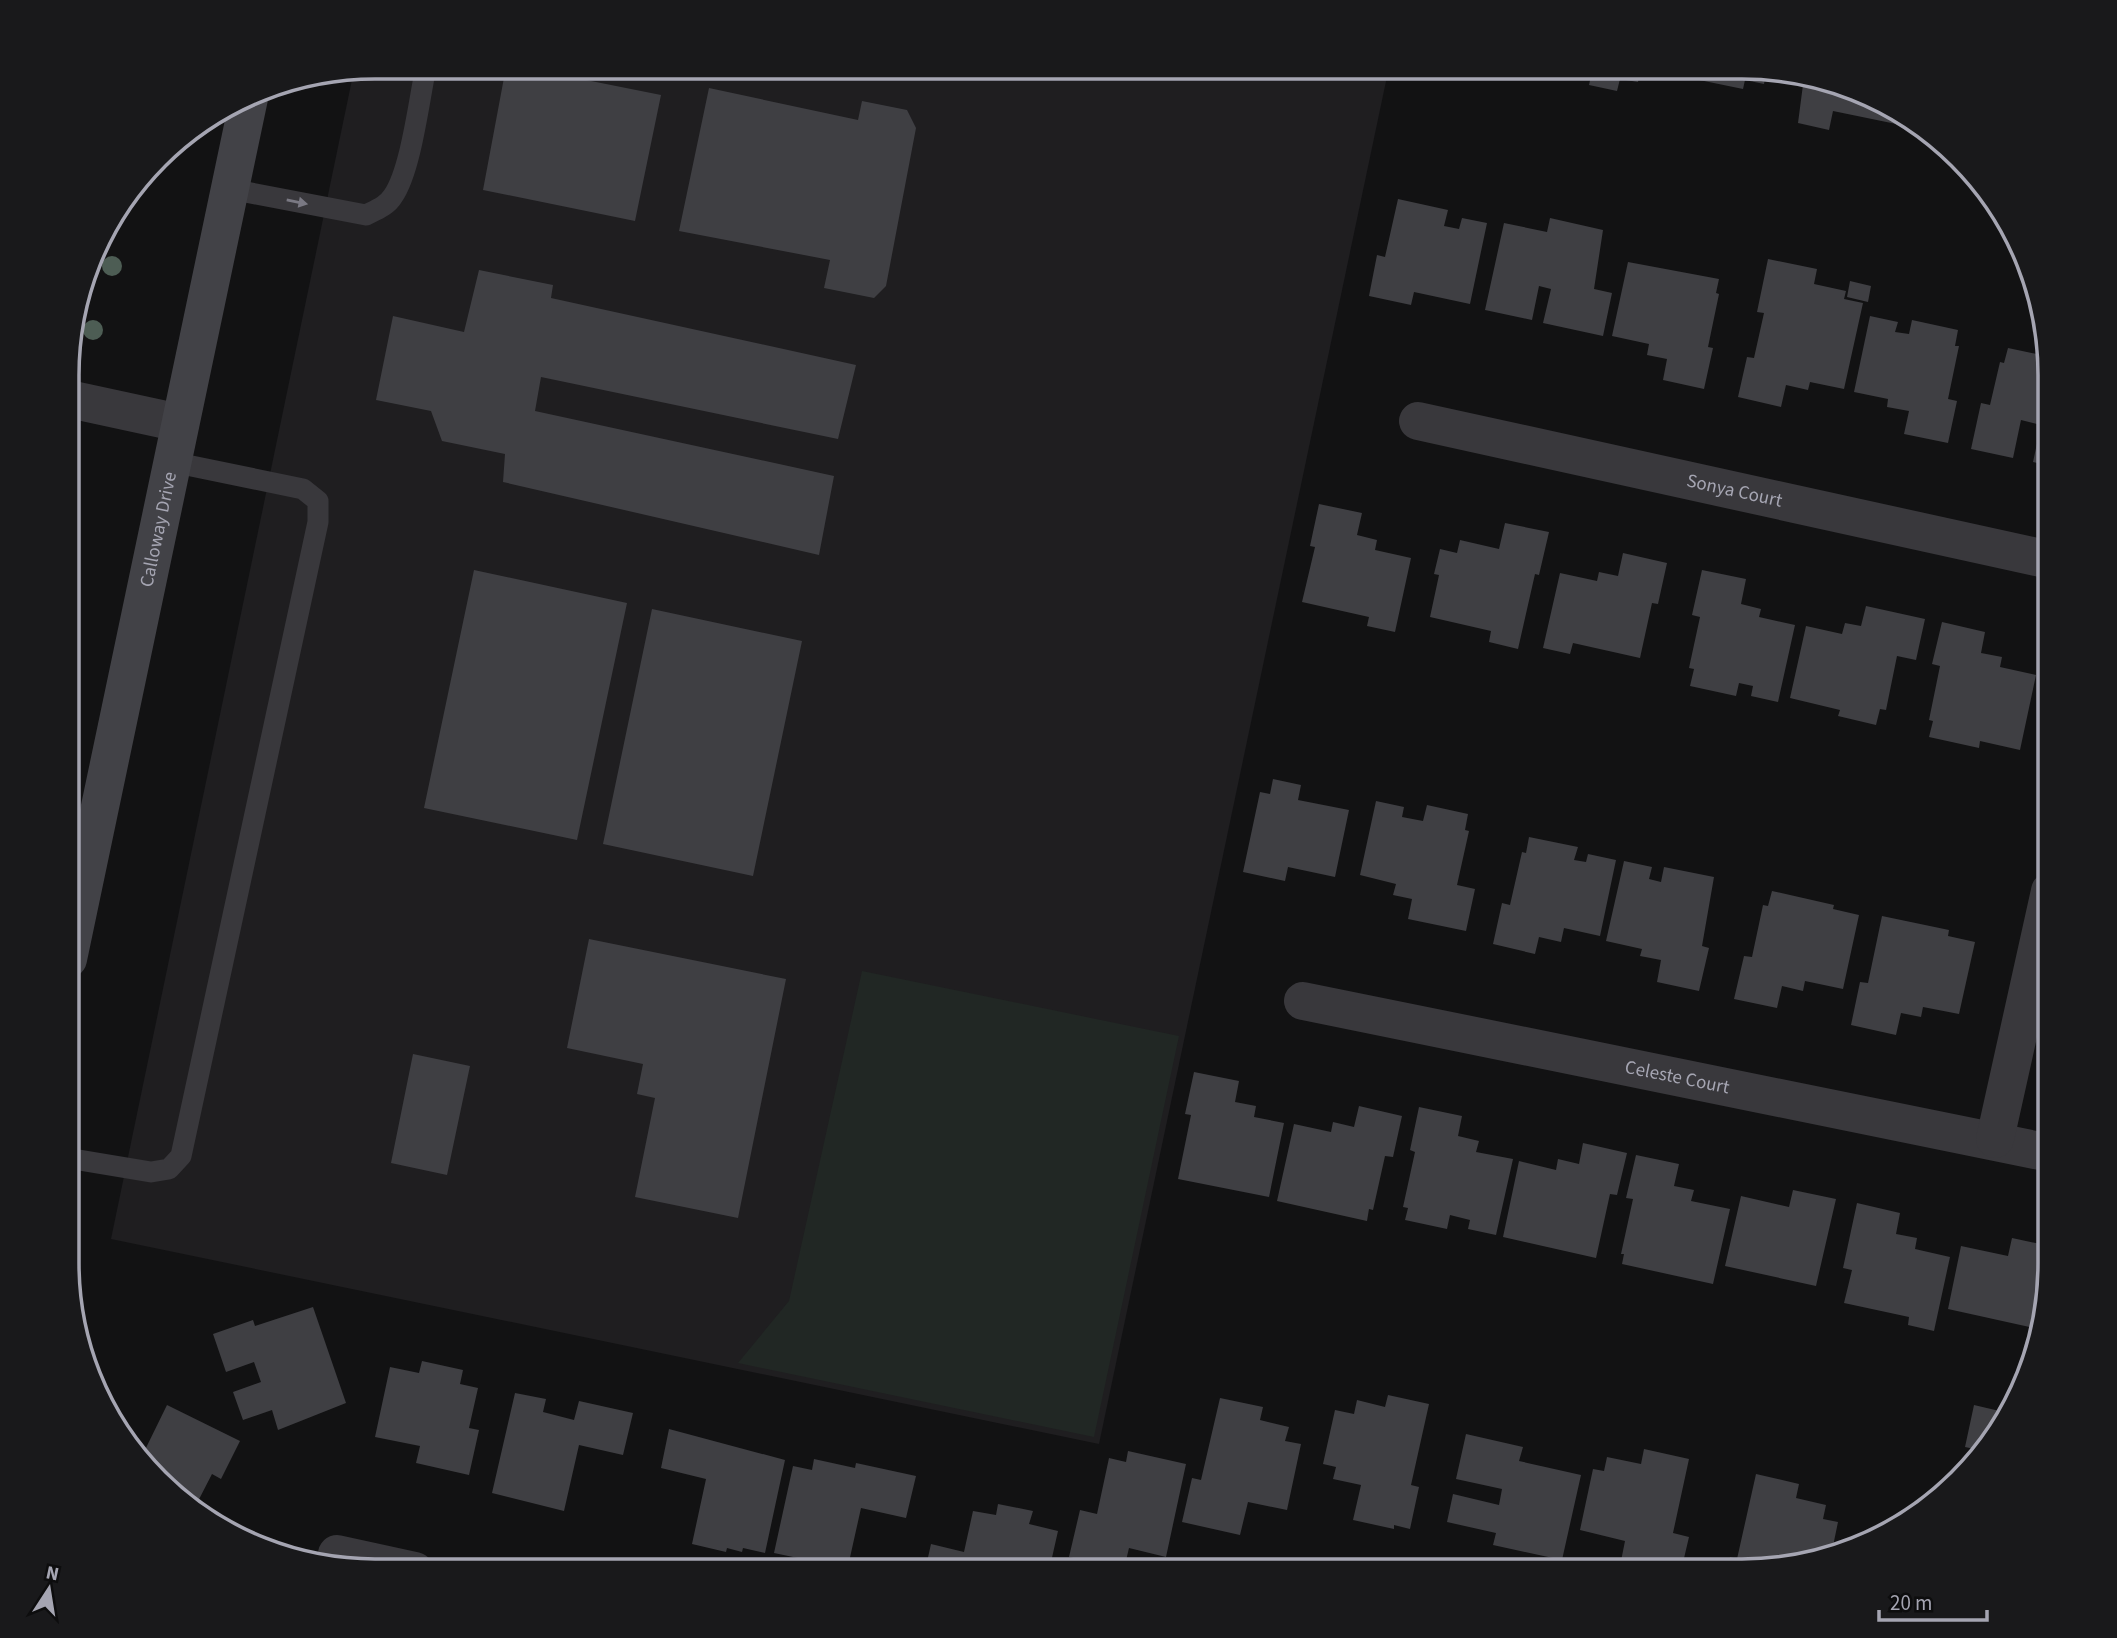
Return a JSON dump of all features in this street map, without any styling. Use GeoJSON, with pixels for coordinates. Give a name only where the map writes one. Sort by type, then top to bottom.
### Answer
{"type":"FeatureCollection","features":[{"type":"Feature","properties":{"kind":"main road","name":"Calloway Drive"},"geometry":{"type":"LineString","coordinates":[[79,906],[247,108]]}},
{"type":"Feature","properties":{"kind":"street"},"geometry":{"type":"LineString","coordinates":[[79,401],[180,422]]}},
{"type":"Feature","properties":{"kind":"street","name":"Sonya Court"},"geometry":{"type":"LineString","coordinates":[[1418,421],[2038,558]]}},
{"type":"Feature","properties":{"kind":"street"},"geometry":{"type":"LineString","coordinates":[[1995,1139],[2038,945]]}},
{"type":"Feature","properties":{"kind":"street","name":"Celeste Court"},"geometry":{"type":"LineString","coordinates":[[1303,1001],[1995,1139],[2038,1150]]}},
{"type":"Feature","properties":{"kind":"street"},"geometry":{"type":"LineString","coordinates":[[337,1554],[360,1559]]}},
{"type":"Feature","properties":{"kind":"lane"},"geometry":{"type":"LineString","coordinates":[[230,189],[366,215],[382,208],[393,197],[403,174],[422,79]]}},
{"type":"Feature","properties":{"kind":"lane"},"geometry":{"type":"LineString","coordinates":[[79,1160],[151,1172],[169,1168],[181,1156],[318,522],[318,501],[303,489],[172,462]]}},
{"type":"Feature","properties":{"kind":"shaded area"},"geometry":{"type":"Polygon","coordinates":[[[352,79],[1386,79],[1099,1444],[111,1239],[352,79]]]}},
{"type":"Feature","properties":{"kind":"shaded area"},"geometry":{"type":"Polygon","coordinates":[[[862,971],[1179,1036],[1094,1437],[738,1363],[789,1301],[862,971]]]}},
{"type":"Feature","properties":{"kind":"building"},"geometry":{"type":"Polygon","coordinates":[[[504,79],[581,79],[661,95],[635,221],[483,190],[504,79]]]}},
{"type":"Feature","properties":{"kind":"building"},"geometry":{"type":"Polygon","coordinates":[[[1590,79],[1620,79],[1617,91],[1589,85],[1590,79]]]}},
{"type":"Feature","properties":{"kind":"building"},"geometry":{"type":"Polygon","coordinates":[[[1694,79],[1765,79],[1764,84],[1745,80],[1743,89],[1694,79]]]}},
{"type":"Feature","properties":{"kind":"building"},"geometry":{"type":"Polygon","coordinates":[[[1803,85],[1855,101],[1901,125],[1833,111],[1829,130],[1798,123],[1803,85]]]}},
{"type":"Feature","properties":{"kind":"building"},"geometry":{"type":"Polygon","coordinates":[[[709,88],[858,120],[862,101],[907,110],[916,128],[886,286],[874,298],[824,288],[830,260],[679,231],[709,88]]]}},
{"type":"Feature","properties":{"kind":"building"},"geometry":{"type":"Polygon","coordinates":[[[1398,199],[1448,210],[1444,226],[1459,229],[1462,218],[1487,223],[1470,304],[1414,292],[1411,305],[1369,296],[1377,255],[1385,257],[1398,199]]]}},
{"type":"Feature","properties":{"kind":"building"},"geometry":{"type":"Polygon","coordinates":[[[1550,218],[1603,230],[1594,289],[1612,293],[1603,336],[1543,323],[1551,289],[1539,286],[1532,320],[1485,310],[1504,223],[1547,232],[1550,218]]]}},
{"type":"Feature","properties":{"kind":"building"},"geometry":{"type":"Polygon","coordinates":[[[1768,259],[1817,269],[1814,284],[1846,291],[1844,299],[1863,303],[1844,389],[1810,382],[1808,390],[1786,385],[1781,407],[1738,397],[1747,357],[1754,358],[1764,313],[1757,312],[1768,259]]]}},
{"type":"Feature","properties":{"kind":"building"},"geometry":{"type":"Polygon","coordinates":[[[1628,262],[1719,279],[1716,293],[1719,294],[1708,347],[1713,348],[1704,389],[1663,380],[1667,359],[1647,355],[1649,344],[1612,336],[1628,262]]]}},
{"type":"Feature","properties":{"kind":"building"},"geometry":{"type":"Polygon","coordinates":[[[479,270],[553,285],[551,298],[856,365],[838,439],[541,377],[535,411],[834,476],[819,555],[503,482],[505,454],[442,441],[431,411],[376,400],[393,316],[464,332],[479,270]]]}},
{"type":"Feature","properties":{"kind":"building"},"geometry":{"type":"Polygon","coordinates":[[[1850,281],[1871,286],[1868,302],[1847,297],[1850,281]]]}},
{"type":"Feature","properties":{"kind":"building"},"geometry":{"type":"Polygon","coordinates":[[[1870,316],[1898,322],[1895,332],[1909,334],[1912,320],[1958,330],[1955,346],[1959,346],[1948,399],[1957,401],[1948,443],[1904,434],[1909,411],[1887,407],[1888,399],[1854,392],[1870,316]]]}},
{"type":"Feature","properties":{"kind":"building"},"geometry":{"type":"Polygon","coordinates":[[[2008,348],[2038,354],[2038,424],[2021,420],[2013,458],[1971,449],[1981,403],[1990,405],[2000,362],[2004,363],[2008,348]]]}},
{"type":"Feature","properties":{"kind":"building"},"geometry":{"type":"Polygon","coordinates":[[[2038,439],[2038,463],[2033,462],[2038,439]]]}},
{"type":"Feature","properties":{"kind":"building"},"geometry":{"type":"Polygon","coordinates":[[[1319,504],[1362,513],[1357,535],[1377,540],[1375,550],[1411,558],[1395,632],[1367,626],[1369,617],[1302,602],[1315,547],[1310,546],[1319,504]]]}},
{"type":"Feature","properties":{"kind":"building"},"geometry":{"type":"Polygon","coordinates":[[[1505,523],[1549,532],[1539,575],[1535,574],[1518,649],[1489,642],[1491,631],[1430,617],[1439,575],[1434,574],[1440,549],[1457,553],[1460,540],[1499,549],[1505,523]]]}},
{"type":"Feature","properties":{"kind":"building"},"geometry":{"type":"Polygon","coordinates":[[[1623,553],[1667,563],[1658,604],[1652,603],[1640,658],[1573,643],[1570,654],[1543,648],[1560,573],[1597,581],[1599,572],[1618,576],[1623,553]]]}},
{"type":"Feature","properties":{"kind":"building"},"geometry":{"type":"Polygon","coordinates":[[[474,570],[627,603],[577,840],[424,808],[474,570]]]}},
{"type":"Feature","properties":{"kind":"building"},"geometry":{"type":"Polygon","coordinates":[[[1702,570],[1746,579],[1741,604],[1761,609],[1759,617],[1795,625],[1778,702],[1751,696],[1753,686],[1739,683],[1736,696],[1690,686],[1694,669],[1689,668],[1700,617],[1692,615],[1702,570]]]}},
{"type":"Feature","properties":{"kind":"building"},"geometry":{"type":"Polygon","coordinates":[[[1866,606],[1925,619],[1916,660],[1897,656],[1886,710],[1880,709],[1876,725],[1838,716],[1840,710],[1790,698],[1806,626],[1842,634],[1845,623],[1861,626],[1866,606]]]}},
{"type":"Feature","properties":{"kind":"building"},"geometry":{"type":"Polygon","coordinates":[[[652,609],[802,641],[753,876],[603,844],[652,609]]]}},
{"type":"Feature","properties":{"kind":"building"},"geometry":{"type":"Polygon","coordinates":[[[1942,622],[1985,632],[1981,653],[2002,657],[2000,667],[2036,675],[2020,750],[1980,741],[1979,748],[1929,737],[1933,721],[1929,720],[1940,666],[1932,664],[1942,622]]]}},
{"type":"Feature","properties":{"kind":"building"},"geometry":{"type":"Polygon","coordinates":[[[1273,779],[1301,785],[1298,800],[1349,810],[1335,877],[1288,867],[1285,881],[1243,872],[1260,792],[1270,794],[1273,779]]]}},
{"type":"Feature","properties":{"kind":"building"},"geometry":{"type":"Polygon","coordinates":[[[1376,801],[1404,807],[1402,817],[1423,821],[1427,805],[1468,814],[1465,830],[1469,831],[1457,885],[1475,889],[1466,931],[1408,919],[1412,899],[1393,895],[1396,884],[1360,875],[1376,801]]]}},
{"type":"Feature","properties":{"kind":"building"},"geometry":{"type":"Polygon","coordinates":[[[1529,837],[1578,847],[1574,860],[1586,862],[1588,854],[1616,860],[1600,936],[1564,928],[1561,942],[1539,937],[1535,954],[1493,944],[1502,903],[1510,905],[1522,852],[1526,853],[1529,837]]]}},
{"type":"Feature","properties":{"kind":"building"},"geometry":{"type":"Polygon","coordinates":[[[1624,861],[1652,867],[1649,879],[1661,882],[1664,867],[1714,877],[1702,946],[1709,948],[1699,991],[1657,982],[1661,960],[1640,956],[1642,949],[1606,941],[1624,861]]]}},
{"type":"Feature","properties":{"kind":"building"},"geometry":{"type":"Polygon","coordinates":[[[1772,891],[1834,905],[1833,909],[1859,915],[1843,989],[1805,981],[1803,991],[1782,986],[1777,1008],[1734,999],[1744,956],[1752,957],[1763,905],[1768,906],[1772,891]]]}},
{"type":"Feature","properties":{"kind":"building"},"geometry":{"type":"Polygon","coordinates":[[[1882,916],[1949,930],[1948,936],[1975,942],[1959,1014],[1923,1007],[1921,1017],[1901,1013],[1896,1035],[1851,1025],[1860,982],[1868,983],[1882,916]]]}},
{"type":"Feature","properties":{"kind":"building"},"geometry":{"type":"Polygon","coordinates":[[[589,939],[786,979],[738,1218],[635,1197],[655,1098],[637,1094],[643,1064],[567,1048],[589,939]]]}},
{"type":"Feature","properties":{"kind":"building"},"geometry":{"type":"Polygon","coordinates":[[[413,1054],[470,1066],[447,1175],[391,1163],[413,1054]]]}},
{"type":"Feature","properties":{"kind":"building"},"geometry":{"type":"Polygon","coordinates":[[[1194,1072],[1239,1081],[1235,1102],[1256,1106],[1254,1117],[1284,1123],[1269,1197],[1178,1179],[1191,1115],[1185,1114],[1194,1072]]]}},
{"type":"Feature","properties":{"kind":"building"},"geometry":{"type":"Polygon","coordinates":[[[1359,1106],[1402,1116],[1393,1157],[1385,1156],[1373,1210],[1369,1209],[1367,1221],[1277,1201],[1294,1124],[1331,1132],[1333,1122],[1354,1127],[1359,1106]]]}},
{"type":"Feature","properties":{"kind":"building"},"geometry":{"type":"Polygon","coordinates":[[[1419,1107],[1462,1116],[1458,1136],[1479,1141],[1476,1152],[1513,1159],[1496,1235],[1468,1229],[1470,1220],[1450,1215],[1447,1229],[1405,1220],[1408,1208],[1403,1207],[1415,1152],[1410,1150],[1419,1107]]]}},
{"type":"Feature","properties":{"kind":"building"},"geometry":{"type":"Polygon","coordinates":[[[1583,1143],[1627,1153],[1617,1195],[1610,1194],[1596,1258],[1503,1237],[1519,1161],[1556,1170],[1558,1159],[1579,1164],[1583,1143]]]}},
{"type":"Feature","properties":{"kind":"building"},"geometry":{"type":"Polygon","coordinates":[[[1636,1155],[1679,1164],[1674,1186],[1694,1190],[1691,1201],[1730,1209],[1713,1284],[1622,1264],[1624,1254],[1621,1254],[1633,1199],[1626,1198],[1636,1155]]]}},
{"type":"Feature","properties":{"kind":"building"},"geometry":{"type":"Polygon","coordinates":[[[1793,1190],[1836,1199],[1816,1286],[1725,1266],[1741,1196],[1789,1207],[1793,1190]]]}},
{"type":"Feature","properties":{"kind":"building"},"geometry":{"type":"Polygon","coordinates":[[[1857,1203],[1900,1213],[1896,1234],[1917,1238],[1915,1249],[1950,1257],[1934,1331],[1908,1325],[1909,1317],[1844,1303],[1852,1270],[1843,1268],[1857,1203]]]}},
{"type":"Feature","properties":{"kind":"building"},"geometry":{"type":"Polygon","coordinates":[[[2012,1238],[2038,1243],[2038,1283],[2031,1328],[1948,1309],[1961,1246],[2008,1256],[2012,1238]]]}},
{"type":"Feature","properties":{"kind":"building"},"geometry":{"type":"Polygon","coordinates":[[[313,1307],[346,1403],[278,1430],[272,1410],[243,1420],[233,1392],[261,1382],[254,1362],[226,1372],[213,1334],[253,1320],[255,1326],[313,1307]]]}},
{"type":"Feature","properties":{"kind":"building"},"geometry":{"type":"Polygon","coordinates":[[[422,1361],[463,1370],[460,1384],[478,1388],[469,1428],[479,1430],[469,1475],[416,1463],[420,1446],[375,1437],[390,1367],[419,1373],[422,1361]]]}},
{"type":"Feature","properties":{"kind":"building"},"geometry":{"type":"Polygon","coordinates":[[[515,1393],[546,1399],[543,1412],[574,1420],[579,1401],[633,1413],[623,1455],[579,1445],[564,1511],[492,1493],[515,1393]]]}},
{"type":"Feature","properties":{"kind":"building"},"geometry":{"type":"Polygon","coordinates":[[[1388,1395],[1429,1404],[1411,1485],[1419,1487],[1410,1529],[1394,1525],[1394,1529],[1353,1520],[1361,1485],[1333,1479],[1336,1467],[1323,1464],[1335,1410],[1354,1414],[1357,1400],[1385,1407],[1388,1395]]]}},
{"type":"Feature","properties":{"kind":"building"},"geometry":{"type":"Polygon","coordinates":[[[1220,1398],[1263,1407],[1260,1420],[1289,1427],[1285,1441],[1301,1444],[1287,1510],[1248,1502],[1240,1535],[1182,1522],[1192,1478],[1201,1480],[1220,1398]]]}},
{"type":"Feature","properties":{"kind":"building"},"geometry":{"type":"Polygon","coordinates":[[[167,1405],[240,1441],[221,1479],[212,1474],[198,1500],[165,1473],[145,1449],[167,1405]]]}},
{"type":"Feature","properties":{"kind":"building"},"geometry":{"type":"Polygon","coordinates":[[[1974,1405],[1999,1411],[1973,1449],[1965,1447],[1974,1405]]]}},
{"type":"Feature","properties":{"kind":"building"},"geometry":{"type":"Polygon","coordinates":[[[669,1429],[785,1460],[765,1553],[743,1548],[742,1552],[727,1548],[726,1552],[692,1544],[706,1479],[661,1468],[669,1429]]]}},
{"type":"Feature","properties":{"kind":"building"},"geometry":{"type":"Polygon","coordinates":[[[1466,1434],[1523,1447],[1519,1461],[1581,1475],[1562,1559],[1493,1545],[1496,1533],[1447,1522],[1453,1494],[1499,1505],[1502,1489],[1456,1479],[1466,1434]]]}},
{"type":"Feature","properties":{"kind":"building"},"geometry":{"type":"Polygon","coordinates":[[[1644,1449],[1689,1459],[1673,1533],[1689,1537],[1684,1559],[1621,1559],[1625,1541],[1580,1530],[1593,1469],[1604,1471],[1607,1457],[1641,1464],[1644,1449]]]}},
{"type":"Feature","properties":{"kind":"building"},"geometry":{"type":"Polygon","coordinates":[[[1128,1451],[1186,1464],[1166,1557],[1129,1548],[1126,1559],[1069,1557],[1080,1510],[1097,1514],[1109,1458],[1126,1462],[1128,1451]]]}},
{"type":"Feature","properties":{"kind":"building"},"geometry":{"type":"Polygon","coordinates":[[[814,1459],[855,1468],[856,1463],[916,1476],[906,1518],[861,1508],[850,1559],[803,1559],[774,1553],[793,1466],[812,1470],[814,1459]]]}},
{"type":"Feature","properties":{"kind":"building"},"geometry":{"type":"Polygon","coordinates":[[[1756,1474],[1799,1484],[1796,1498],[1826,1505],[1823,1519],[1838,1522],[1833,1545],[1781,1557],[1737,1559],[1756,1474]]]}},
{"type":"Feature","properties":{"kind":"building"},"geometry":{"type":"Polygon","coordinates":[[[998,1504],[1033,1511],[1029,1524],[1058,1531],[1052,1559],[928,1559],[931,1544],[964,1552],[973,1511],[996,1515],[998,1504]]]}}]}
